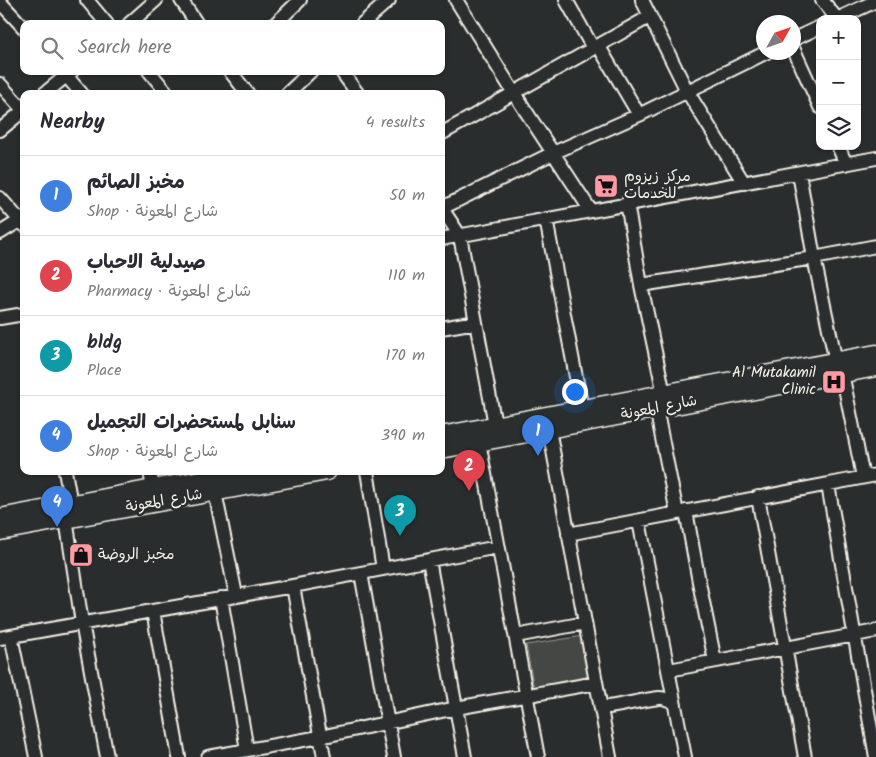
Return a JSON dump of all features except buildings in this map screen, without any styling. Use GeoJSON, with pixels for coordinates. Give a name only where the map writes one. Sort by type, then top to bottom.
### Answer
{"type":"FeatureCollection","features":[{"type":"Feature","properties":{"kind":"highway","name":"شارع المعونة"},"geometry":{"type":"LineString","coordinates":[[445,449],[548,429],[660,401],[839,367],[876,354]]}},
{"type":"Feature","properties":{"kind":"highway","name":"شارع المعونة"},"geometry":{"type":"LineString","coordinates":[[839,367],[876,367]]}},
{"type":"Feature","properties":{"kind":"highway","name":"شارع المعونة"},"geometry":{"type":"LineString","coordinates":[[445,435],[582,409],[660,401]]}},
{"type":"Feature","properties":{"kind":"highway","name":"شارع المعونة"},"geometry":{"type":"LineString","coordinates":[[0,531],[153,489],[227,475]]}},
{"type":"Feature","properties":{"kind":"highway","name":"شارع المعونة"},"geometry":{"type":"LineString","coordinates":[[0,518],[214,492],[305,475]]}},
{"type":"Feature","properties":{"kind":"street"},"geometry":{"type":"LineString","coordinates":[[86,0],[104,20]]}},
{"type":"Feature","properties":{"kind":"street"},"geometry":{"type":"LineString","coordinates":[[134,20],[156,0]]}},
{"type":"Feature","properties":{"kind":"street"},"geometry":{"type":"LineString","coordinates":[[181,0],[194,20]]}},
{"type":"Feature","properties":{"kind":"street"},"geometry":{"type":"LineString","coordinates":[[279,20],[300,0]]}},
{"type":"Feature","properties":{"kind":"street"},"geometry":{"type":"LineString","coordinates":[[456,0],[553,153],[592,210]]}},
{"type":"Feature","properties":{"kind":"street"},"geometry":{"type":"LineString","coordinates":[[566,0],[639,115]]}},
{"type":"Feature","properties":{"kind":"street"},"geometry":{"type":"LineString","coordinates":[[642,0],[687,91],[744,183]]}},
{"type":"Feature","properties":{"kind":"street"},"geometry":{"type":"LineString","coordinates":[[822,0],[834,15]]}},
{"type":"Feature","properties":{"kind":"street"},"geometry":{"type":"LineString","coordinates":[[366,20],[386,1]]}},
{"type":"Feature","properties":{"kind":"street"},"geometry":{"type":"LineString","coordinates":[[846,15],[876,1]]}},
{"type":"Feature","properties":{"kind":"street"},"geometry":{"type":"LineString","coordinates":[[0,2],[20,24]]}},
{"type":"Feature","properties":{"kind":"street"},"geometry":{"type":"LineString","coordinates":[[445,132],[649,17]]}},
{"type":"Feature","properties":{"kind":"street"},"geometry":{"type":"LineString","coordinates":[[801,36],[816,29]]}},
{"type":"Feature","properties":{"kind":"street"},"geometry":{"type":"LineString","coordinates":[[445,206],[553,153],[639,115],[756,57]]}},
{"type":"Feature","properties":{"kind":"street"},"geometry":{"type":"LineString","coordinates":[[799,60],[819,105]]}},
{"type":"Feature","properties":{"kind":"street"},"geometry":{"type":"LineString","coordinates":[[48,90],[65,75]]}},
{"type":"Feature","properties":{"kind":"street"},"geometry":{"type":"LineString","coordinates":[[68,75],[79,90]]}},
{"type":"Feature","properties":{"kind":"street"},"geometry":{"type":"LineString","coordinates":[[152,75],[165,90]]}},
{"type":"Feature","properties":{"kind":"street"},"geometry":{"type":"LineString","coordinates":[[233,75],[245,90]]}},
{"type":"Feature","properties":{"kind":"street"},"geometry":{"type":"LineString","coordinates":[[291,90],[307,75]]}},
{"type":"Feature","properties":{"kind":"street"},"geometry":{"type":"LineString","coordinates":[[344,75],[355,90]]}},
{"type":"Feature","properties":{"kind":"street"},"geometry":{"type":"LineString","coordinates":[[0,84],[20,106]]}},
{"type":"Feature","properties":{"kind":"street"},"geometry":{"type":"LineString","coordinates":[[0,130],[20,114]]}},
{"type":"Feature","properties":{"kind":"street"},"geometry":{"type":"LineString","coordinates":[[840,150],[846,164]]}},
{"type":"Feature","properties":{"kind":"street"},"geometry":{"type":"LineString","coordinates":[[445,238],[876,158]]}},
{"type":"Feature","properties":{"kind":"street"},"geometry":{"type":"LineString","coordinates":[[800,172],[814,258],[863,477]]}},
{"type":"Feature","properties":{"kind":"street"},"geometry":{"type":"LineString","coordinates":[[0,198],[20,219]]}},
{"type":"Feature","properties":{"kind":"street"},"geometry":{"type":"LineString","coordinates":[[627,204],[660,401],[715,662]]}},
{"type":"Feature","properties":{"kind":"street"},"geometry":{"type":"LineString","coordinates":[[445,212],[460,236],[496,425]]}},
{"type":"Feature","properties":{"kind":"street"},"geometry":{"type":"LineString","coordinates":[[546,219],[582,409]]}},
{"type":"Feature","properties":{"kind":"street"},"geometry":{"type":"LineString","coordinates":[[0,233],[20,222]]}},
{"type":"Feature","properties":{"kind":"street"},"geometry":{"type":"LineString","coordinates":[[641,285],[814,258],[876,246]]}},
{"type":"Feature","properties":{"kind":"street"},"geometry":{"type":"LineString","coordinates":[[0,318],[20,315]]}},
{"type":"Feature","properties":{"kind":"street"},"geometry":{"type":"LineString","coordinates":[[445,327],[476,322]]}},
{"type":"Feature","properties":{"kind":"street"},"geometry":{"type":"LineString","coordinates":[[548,429],[610,757]]}},
{"type":"Feature","properties":{"kind":"street"},"geometry":{"type":"LineString","coordinates":[[479,442],[538,757]]}},
{"type":"Feature","properties":{"kind":"street"},"geometry":{"type":"LineString","coordinates":[[65,475],[82,623],[107,757]]}},
{"type":"Feature","properties":{"kind":"street"},"geometry":{"type":"LineString","coordinates":[[151,475],[153,489]]}},
{"type":"Feature","properties":{"kind":"street"},"geometry":{"type":"LineString","coordinates":[[368,475],[383,569]]}},
{"type":"Feature","properties":{"kind":"street"},"geometry":{"type":"LineString","coordinates":[[568,534],[876,475]]}},
{"type":"Feature","properties":{"kind":"street"},"geometry":{"type":"LineString","coordinates":[[828,485],[854,635],[871,704],[876,757]]}},
{"type":"Feature","properties":{"kind":"street"},"geometry":{"type":"LineString","coordinates":[[214,492],[236,595]]}},
{"type":"Feature","properties":{"kind":"street"},"geometry":{"type":"LineString","coordinates":[[758,497],[805,757]]}},
{"type":"Feature","properties":{"kind":"street"},"geometry":{"type":"LineString","coordinates":[[639,521],[685,757]]}},
{"type":"Feature","properties":{"kind":"street"},"geometry":{"type":"LineString","coordinates":[[36,757],[5,637],[293,586],[498,547]]}},
{"type":"Feature","properties":{"kind":"street"},"geometry":{"type":"LineString","coordinates":[[429,560],[466,757]]}},
{"type":"Feature","properties":{"kind":"street"},"geometry":{"type":"LineString","coordinates":[[361,573],[394,757]]}},
{"type":"Feature","properties":{"kind":"street"},"geometry":{"type":"LineString","coordinates":[[293,586],[324,757]]}},
{"type":"Feature","properties":{"kind":"street"},"geometry":{"type":"LineString","coordinates":[[221,598],[247,750]]}},
{"type":"Feature","properties":{"kind":"street"},"geometry":{"type":"LineString","coordinates":[[153,611],[178,757]]}},
{"type":"Feature","properties":{"kind":"street"},"geometry":{"type":"LineString","coordinates":[[516,636],[584,623]]}},
{"type":"Feature","properties":{"kind":"street"},"geometry":{"type":"LineString","coordinates":[[669,670],[876,631]]}},
{"type":"Feature","properties":{"kind":"street"},"geometry":{"type":"LineString","coordinates":[[208,757],[320,737],[456,708],[596,683]]}},
{"type":"Feature","properties":{"kind":"street"},"geometry":{"type":"LineString","coordinates":[[601,708],[661,698],[674,701]]}},
{"type":"Feature","properties":{"kind":"shaded area"},"geometry":{"type":"Polygon","coordinates":[[[583,636],[591,679],[534,689],[526,645],[583,636]]]}},
{"type":"Feature","properties":{"kind":"place","name":"مركز زيزوم للخدمات"},"geometry":{"type":"Point","coordinates":[606,186]}},
{"type":"Feature","properties":{"kind":"place","name":"Al Mutakamil Clinic"},"geometry":{"type":"Point","coordinates":[834,382]}},
{"type":"Feature","properties":{"kind":"place","name":"مخبز الصائم"},"geometry":{"type":"Point","coordinates":[538,456]}},
{"type":"Feature","properties":{"kind":"place","name":"صيدلية الاحباب"},"geometry":{"type":"Point","coordinates":[469,491]}},
{"type":"Feature","properties":{"kind":"place","name":"سنابل لمستحضرات التجميل"},"geometry":{"type":"Point","coordinates":[57,527]}},
{"type":"Feature","properties":{"kind":"place","name":"bldg"},"geometry":{"type":"Point","coordinates":[400,536]}},
{"type":"Feature","properties":{"kind":"place","name":"مخبز الروضة"},"geometry":{"type":"Point","coordinates":[81,555]}}]}
